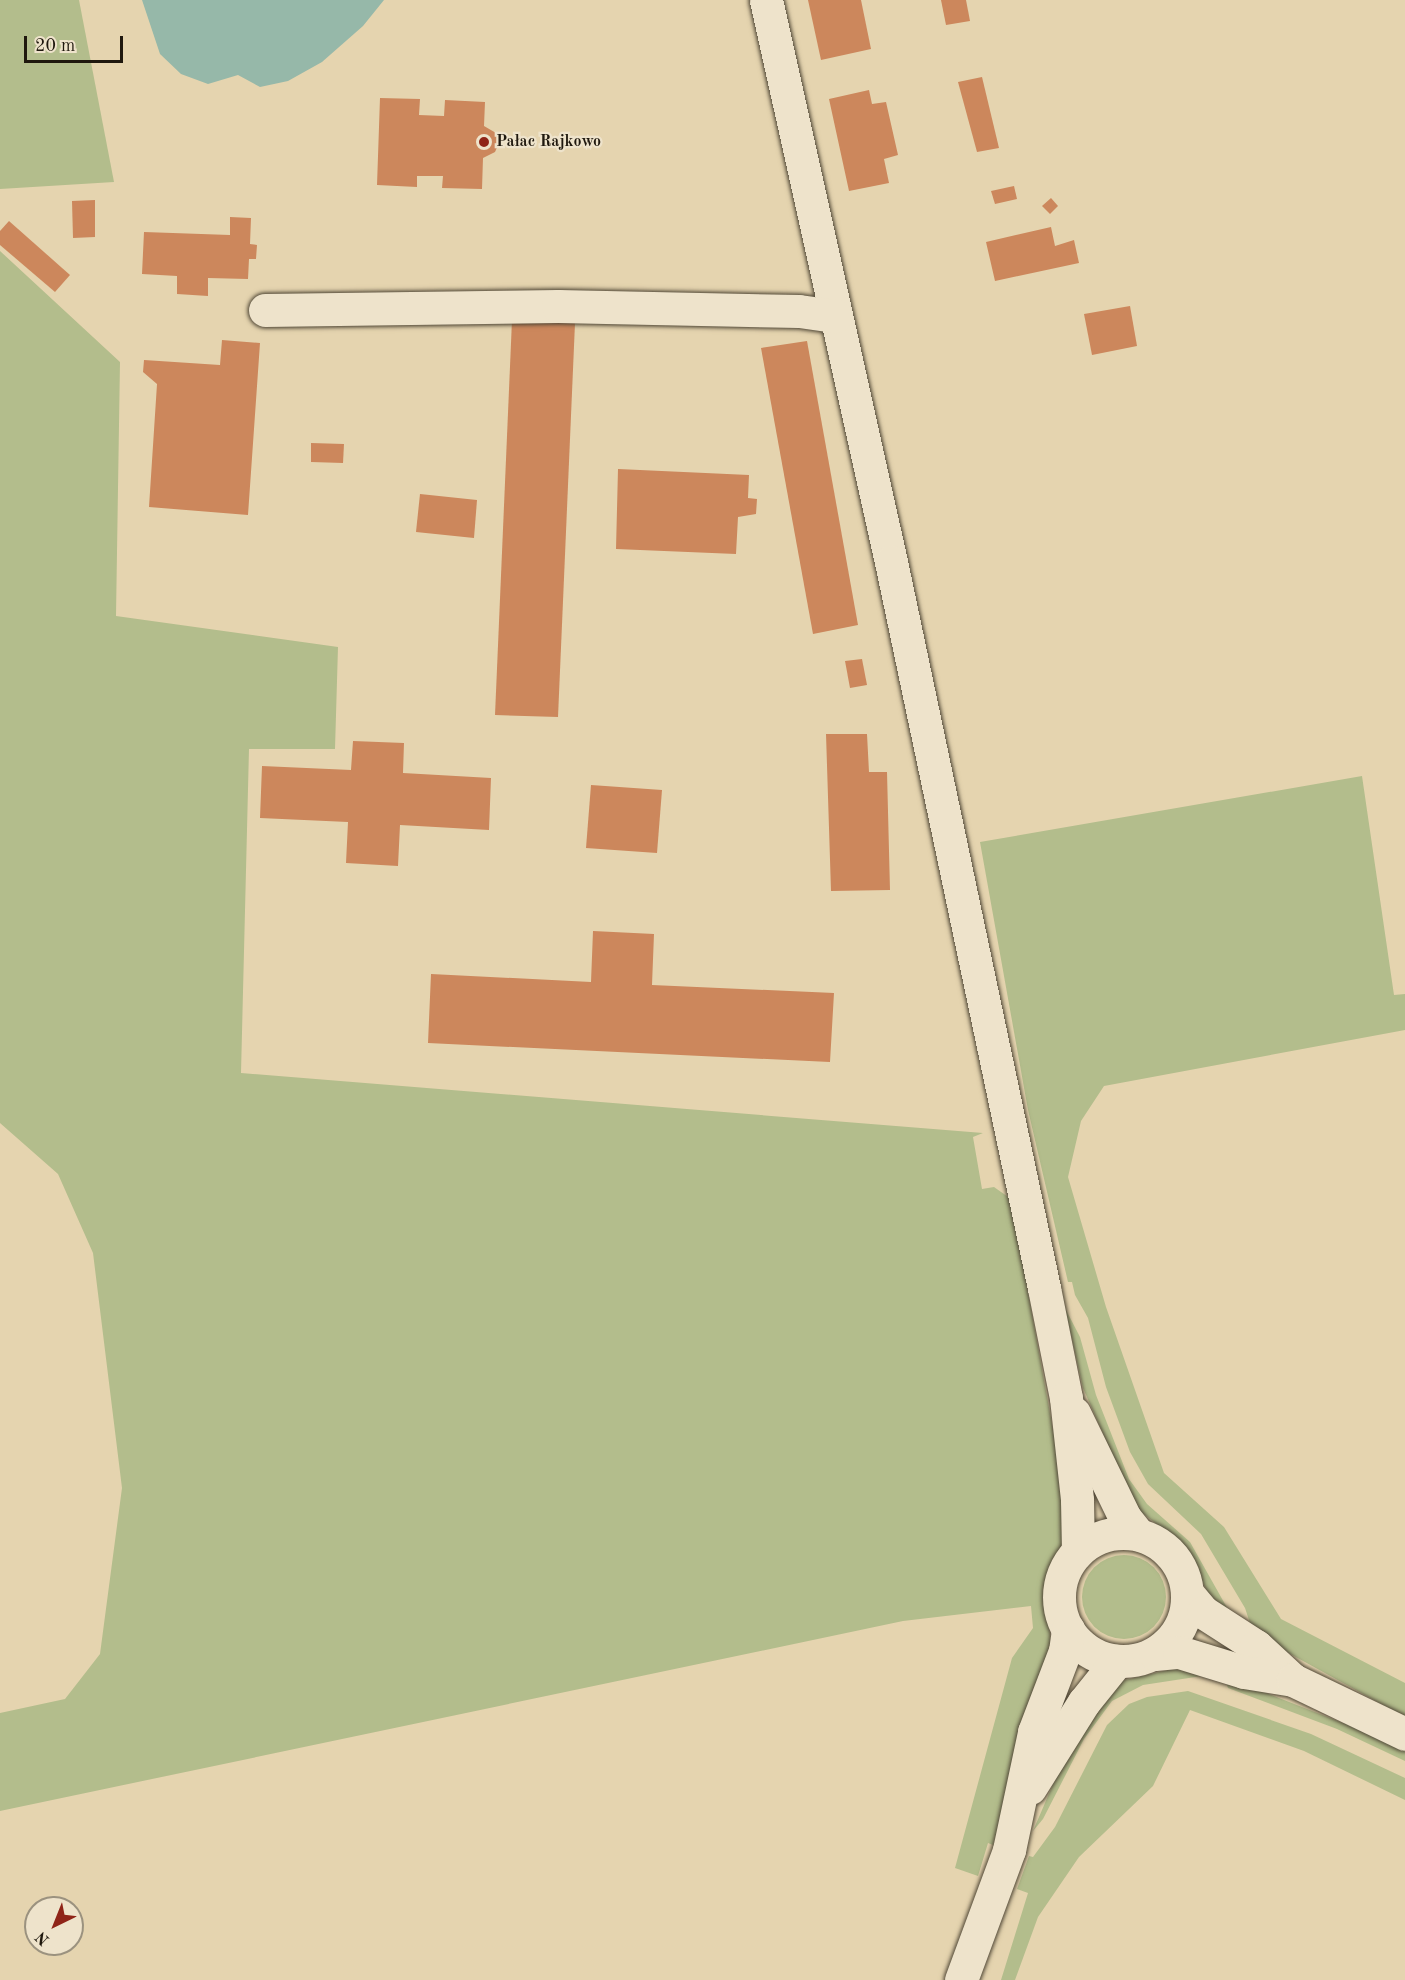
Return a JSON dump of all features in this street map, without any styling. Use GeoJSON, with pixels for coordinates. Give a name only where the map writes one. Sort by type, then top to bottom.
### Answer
{"type":"FeatureCollection","features":[{"type":"Feature","properties":{"kind":"street"},"geometry":{"type":"LineString","coordinates":[[766,0],[836,316],[1066,1398],[1078,1509],[1078,1551],[1060,1583],[1060,1607],[1068,1629],[1084,1648],[1117,1662],[1155,1654],[1188,1654],[1244,1672],[1293,1680],[1405,1734]]}},
{"type":"Feature","properties":{"kind":"street"},"geometry":{"type":"LineString","coordinates":[[265,310],[558,306],[799,311],[836,316]]}},
{"type":"Feature","properties":{"kind":"street"},"geometry":{"type":"LineString","coordinates":[[1066,1398],[1125,1518],[1138,1534],[1163,1546],[1173,1556],[1188,1594],[1203,1612],[1256,1646],[1293,1680]]}},
{"type":"Feature","properties":{"kind":"street"},"geometry":{"type":"LineString","coordinates":[[1078,1551],[1106,1535],[1138,1534]]}},
{"type":"Feature","properties":{"kind":"street"},"geometry":{"type":"LineString","coordinates":[[1155,1654],[1178,1633],[1188,1594]]}},
{"type":"Feature","properties":{"kind":"street"},"geometry":{"type":"LineString","coordinates":[[961,1980],[1009,1850],[1023,1800],[1035,1732],[1065,1651],[1068,1629]]}},
{"type":"Feature","properties":{"kind":"street"},"geometry":{"type":"LineString","coordinates":[[1023,1800],[1084,1702],[1117,1662]]}},
{"type":"Feature","properties":{"kind":"green space"},"geometry":{"type":"Polygon","coordinates":[[[0,0],[79,0],[114,182],[0,189],[0,0]]]}},
{"type":"Feature","properties":{"kind":"green space"},"geometry":{"type":"Polygon","coordinates":[[[0,251],[120,362],[116,616],[338,647],[335,749],[249,749],[241,1073],[983,1133],[973,1137],[982,1189],[994,1187],[1011,1199],[1066,1501],[1062,1544],[1045,1589],[1051,1643],[993,1845],[988,1843],[978,1876],[955,1868],[1012,1658],[1033,1628],[1031,1606],[903,1621],[0,1811],[0,1713],[65,1699],[100,1654],[122,1488],[93,1253],[58,1174],[0,1123],[0,251]]]}},
{"type":"Feature","properties":{"kind":"green space"},"geometry":{"type":"Polygon","coordinates":[[[1362,776],[1394,995],[1405,994],[1405,1030],[1104,1086],[1081,1121],[1068,1177],[1106,1307],[1164,1473],[1224,1527],[1281,1619],[1405,1683],[1405,1717],[1274,1645],[1250,1623],[1245,1608],[1201,1534],[1148,1484],[1130,1452],[1106,1387],[1088,1318],[1075,1295],[1072,1282],[1068,1282],[1028,1110],[980,842],[1362,776]]]}},
{"type":"Feature","properties":{"kind":"green space"},"geometry":{"type":"Polygon","coordinates":[[[1065,1308],[1080,1337],[1096,1395],[1129,1479],[1147,1504],[1190,1542],[1230,1613],[1211,1599],[1185,1546],[1136,1508],[1083,1388],[1065,1308]]]}},
{"type":"Feature","properties":{"kind":"green space"},"geometry":{"type":"Polygon","coordinates":[[[1124,1555],[1140,1558],[1154,1567],[1163,1581],[1166,1597],[1163,1613],[1154,1627],[1140,1636],[1124,1639],[1108,1636],[1094,1627],[1085,1613],[1082,1597],[1085,1581],[1094,1567],[1108,1558],[1124,1555]]]}},
{"type":"Feature","properties":{"kind":"green space"},"geometry":{"type":"Polygon","coordinates":[[[1172,1669],[1189,1669],[1202,1676],[1143,1685],[1112,1701],[1084,1739],[1043,1819],[1033,1831],[1069,1747],[1121,1681],[1172,1669]]]}},
{"type":"Feature","properties":{"kind":"green space"},"geometry":{"type":"Polygon","coordinates":[[[1223,1676],[1371,1734],[1405,1750],[1405,1761],[1337,1729],[1228,1688],[1223,1676]]]}},
{"type":"Feature","properties":{"kind":"green space"},"geometry":{"type":"Polygon","coordinates":[[[1188,1691],[1311,1734],[1405,1778],[1405,1800],[1304,1751],[1190,1710],[1153,1786],[1079,1857],[1038,1917],[1015,1980],[1001,1980],[1028,1893],[1017,1889],[1029,1856],[1033,1857],[1055,1827],[1107,1725],[1129,1704],[1147,1697],[1188,1691]]]}},
{"type":"Feature","properties":{"kind":"shaded area"},"geometry":{"type":"Polygon","coordinates":[[[142,0],[384,0],[363,26],[322,62],[288,81],[260,87],[238,75],[208,84],[181,74],[160,54],[142,0]]]}},
{"type":"Feature","properties":{"kind":"building"},"geometry":{"type":"Polygon","coordinates":[[[808,0],[861,0],[871,49],[821,60],[808,0]]]}},
{"type":"Feature","properties":{"kind":"building"},"geometry":{"type":"Polygon","coordinates":[[[941,0],[966,0],[970,21],[946,25],[941,0]]]}},
{"type":"Feature","properties":{"kind":"building"},"geometry":{"type":"Polygon","coordinates":[[[982,77],[999,148],[977,152],[958,82],[982,77]]]}},
{"type":"Feature","properties":{"kind":"building"},"geometry":{"type":"Polygon","coordinates":[[[869,90],[872,104],[886,102],[898,155],[884,159],[889,183],[849,191],[829,99],[869,90]]]}},
{"type":"Feature","properties":{"kind":"building"},"geometry":{"type":"Polygon","coordinates":[[[380,98],[420,99],[419,115],[444,116],[445,100],[485,102],[484,126],[496,133],[499,143],[495,152],[483,158],[482,189],[442,188],[443,176],[417,176],[417,187],[377,185],[380,98]]]}},
{"type":"Feature","properties":{"kind":"building"},"geometry":{"type":"Polygon","coordinates":[[[1014,186],[1017,199],[995,204],[991,191],[1014,186]]]}},
{"type":"Feature","properties":{"kind":"building"},"geometry":{"type":"Polygon","coordinates":[[[1051,198],[1058,206],[1050,214],[1042,206],[1051,198]]]}},
{"type":"Feature","properties":{"kind":"building"},"geometry":{"type":"Polygon","coordinates":[[[95,200],[95,237],[73,238],[72,201],[95,200]]]}},
{"type":"Feature","properties":{"kind":"building"},"geometry":{"type":"Polygon","coordinates":[[[230,217],[251,218],[250,244],[257,245],[256,259],[249,259],[248,279],[208,278],[208,296],[177,294],[177,276],[142,274],[144,232],[230,235],[230,217]]]}},
{"type":"Feature","properties":{"kind":"building"},"geometry":{"type":"Polygon","coordinates":[[[9,221],[70,275],[55,292],[0,245],[0,231],[9,221]]]}},
{"type":"Feature","properties":{"kind":"building"},"geometry":{"type":"Polygon","coordinates":[[[1051,227],[1055,246],[1074,240],[1079,263],[995,281],[986,242],[1051,227]]]}},
{"type":"Feature","properties":{"kind":"building"},"geometry":{"type":"Polygon","coordinates":[[[1130,306],[1137,346],[1092,355],[1084,314],[1130,306]]]}},
{"type":"Feature","properties":{"kind":"building"},"geometry":{"type":"Polygon","coordinates":[[[512,320],[575,323],[558,717],[495,715],[512,320]]]}},
{"type":"Feature","properties":{"kind":"building"},"geometry":{"type":"Polygon","coordinates":[[[222,340],[260,343],[248,515],[149,507],[157,384],[143,372],[144,360],[220,365],[222,340]]]}},
{"type":"Feature","properties":{"kind":"building"},"geometry":{"type":"Polygon","coordinates":[[[807,341],[858,625],[813,634],[761,348],[807,341]]]}},
{"type":"Feature","properties":{"kind":"building"},"geometry":{"type":"Polygon","coordinates":[[[311,443],[344,444],[343,463],[311,462],[311,443]]]}},
{"type":"Feature","properties":{"kind":"building"},"geometry":{"type":"Polygon","coordinates":[[[618,469],[749,475],[748,498],[757,499],[756,514],[738,517],[736,554],[616,549],[618,469]]]}},
{"type":"Feature","properties":{"kind":"building"},"geometry":{"type":"Polygon","coordinates":[[[420,494],[477,500],[474,538],[416,532],[420,494]]]}},
{"type":"Feature","properties":{"kind":"building"},"geometry":{"type":"Polygon","coordinates":[[[862,659],[867,685],[850,688],[845,661],[862,659]]]}},
{"type":"Feature","properties":{"kind":"building"},"geometry":{"type":"Polygon","coordinates":[[[826,734],[867,734],[869,772],[887,772],[890,890],[831,891],[826,734]]]}},
{"type":"Feature","properties":{"kind":"building"},"geometry":{"type":"Polygon","coordinates":[[[353,741],[404,743],[403,773],[491,778],[489,830],[400,825],[398,866],[346,863],[348,822],[260,818],[262,766],[351,770],[353,741]]]}},
{"type":"Feature","properties":{"kind":"building"},"geometry":{"type":"Polygon","coordinates":[[[591,785],[662,790],[657,853],[586,848],[591,785]]]}},
{"type":"Feature","properties":{"kind":"building"},"geometry":{"type":"Polygon","coordinates":[[[593,931],[654,934],[652,985],[834,993],[830,1062],[428,1043],[431,974],[591,982],[593,931]]]}},
{"type":"Feature","properties":{"kind":"place","name":"Pałac Rajkowo"},"geometry":{"type":"Point","coordinates":[484,142]}}]}
